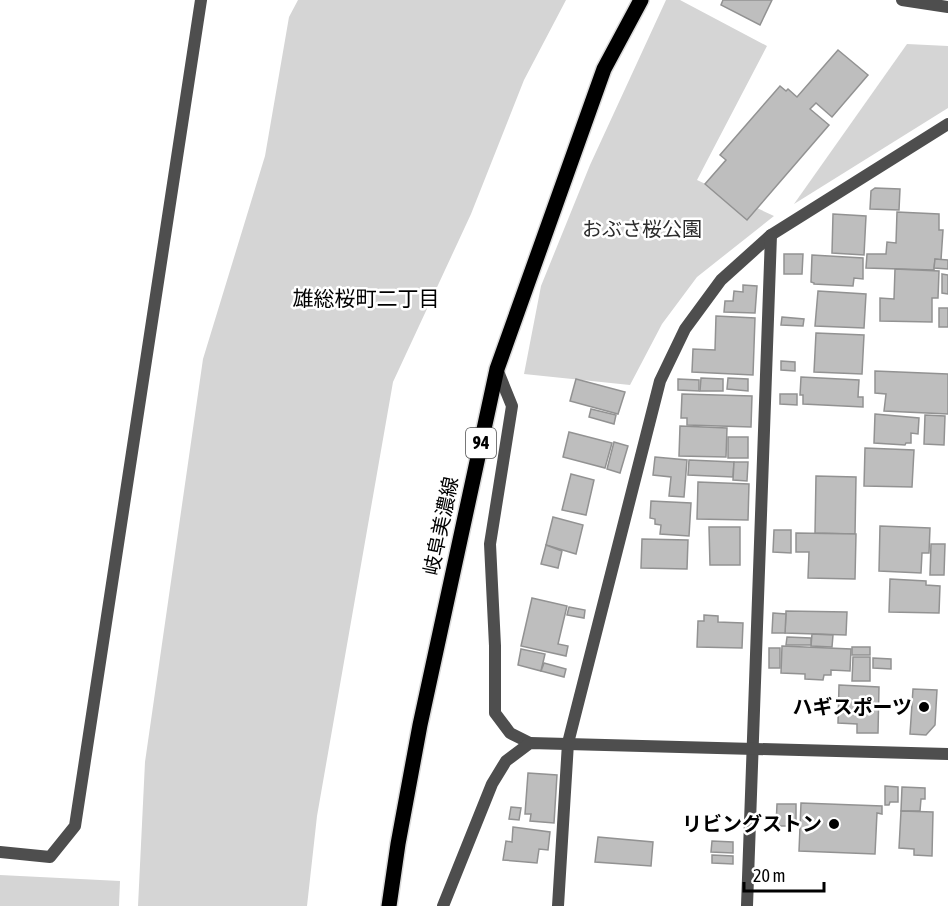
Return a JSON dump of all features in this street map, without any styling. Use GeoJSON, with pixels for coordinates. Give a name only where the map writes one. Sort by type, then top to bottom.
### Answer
{"type":"FeatureCollection","features":[{"type":"Feature","properties":{"kind":"main road","name":"岐阜美濃線"},"geometry":{"type":"LineString","coordinates":[[389,906],[420,725],[497,369],[604,69],[641,0]]}},
{"type":"Feature","properties":{"kind":"street"},"geometry":{"type":"LineString","coordinates":[[0,852],[50,857],[75,826],[201,0]]}},
{"type":"Feature","properties":{"kind":"street"},"geometry":{"type":"LineString","coordinates":[[902,0],[948,7]]}},
{"type":"Feature","properties":{"kind":"street"},"geometry":{"type":"LineString","coordinates":[[558,906],[568,743],[660,381],[685,329],[721,280],[771,235],[948,124]]}},
{"type":"Feature","properties":{"kind":"street"},"geometry":{"type":"LineString","coordinates":[[747,906],[771,235]]}},
{"type":"Feature","properties":{"kind":"street"},"geometry":{"type":"LineString","coordinates":[[497,369],[512,406],[490,544],[495,646],[495,713],[510,733],[530,743],[948,754]]}},
{"type":"Feature","properties":{"kind":"street"},"geometry":{"type":"LineString","coordinates":[[443,906],[492,784],[506,761],[530,743]]}},
{"type":"Feature","properties":{"kind":"green space"},"geometry":{"type":"Polygon","coordinates":[[[298,0],[566,0],[524,80],[471,214],[393,382],[317,816],[307,906],[138,906],[145,762],[203,359],[265,156],[289,17],[298,0]]]}},
{"type":"Feature","properties":{"kind":"green space","name":"おぶさ桜公園"},"geometry":{"type":"Polygon","coordinates":[[[666,0],[680,0],[767,46],[697,180],[774,216],[697,277],[662,324],[630,385],[524,374],[541,286],[590,165],[666,0]]]}},
{"type":"Feature","properties":{"kind":"green space"},"geometry":{"type":"Polygon","coordinates":[[[907,44],[948,46],[948,108],[794,204],[907,44]]]}},
{"type":"Feature","properties":{"kind":"green space"},"geometry":{"type":"Polygon","coordinates":[[[0,875],[120,881],[119,906],[0,906],[0,875]]]}},
{"type":"Feature","properties":{"kind":"building"},"geometry":{"type":"Polygon","coordinates":[[[723,0],[772,0],[760,25],[721,5],[723,0]]]}},
{"type":"Feature","properties":{"kind":"building"},"geometry":{"type":"Polygon","coordinates":[[[838,50],[868,75],[832,117],[816,103],[810,109],[829,125],[747,220],[705,184],[726,160],[720,155],[780,86],[786,91],[788,89],[797,97],[838,50]]]}},
{"type":"Feature","properties":{"kind":"building"},"geometry":{"type":"Polygon","coordinates":[[[875,188],[900,189],[899,210],[870,209],[871,191],[875,188]]]}},
{"type":"Feature","properties":{"kind":"building"},"geometry":{"type":"Polygon","coordinates":[[[897,212],[939,214],[939,230],[943,230],[941,260],[935,259],[934,270],[866,268],[867,254],[886,254],[887,242],[896,243],[897,212]]]}},
{"type":"Feature","properties":{"kind":"building"},"geometry":{"type":"Polygon","coordinates":[[[833,214],[866,216],[864,255],[832,253],[833,214]]]}},
{"type":"Feature","properties":{"kind":"building"},"geometry":{"type":"Polygon","coordinates":[[[784,254],[803,254],[802,274],[784,274],[784,254]]]}},
{"type":"Feature","properties":{"kind":"building"},"geometry":{"type":"Polygon","coordinates":[[[812,255],[863,258],[863,279],[854,278],[853,286],[814,284],[811,282],[812,255]]]}},
{"type":"Feature","properties":{"kind":"building"},"geometry":{"type":"Polygon","coordinates":[[[935,259],[948,260],[948,269],[934,268],[935,259]]]}},
{"type":"Feature","properties":{"kind":"building"},"geometry":{"type":"Polygon","coordinates":[[[895,269],[939,271],[938,298],[932,298],[932,322],[880,321],[880,298],[894,299],[895,269]]]}},
{"type":"Feature","properties":{"kind":"building"},"geometry":{"type":"Polygon","coordinates":[[[942,274],[948,275],[948,294],[942,293],[942,274]]]}},
{"type":"Feature","properties":{"kind":"building"},"geometry":{"type":"Polygon","coordinates":[[[743,285],[757,286],[755,313],[724,312],[725,301],[733,301],[734,291],[743,292],[743,285]]]}},
{"type":"Feature","properties":{"kind":"building"},"geometry":{"type":"Polygon","coordinates":[[[818,291],[866,294],[864,328],[815,326],[818,291]]]}},
{"type":"Feature","properties":{"kind":"building"},"geometry":{"type":"Polygon","coordinates":[[[939,308],[948,308],[948,327],[939,327],[939,308]]]}},
{"type":"Feature","properties":{"kind":"building"},"geometry":{"type":"Polygon","coordinates":[[[716,316],[755,318],[753,375],[692,372],[693,349],[715,350],[716,316]]]}},
{"type":"Feature","properties":{"kind":"building"},"geometry":{"type":"Polygon","coordinates":[[[782,317],[804,319],[803,326],[781,325],[782,317]]]}},
{"type":"Feature","properties":{"kind":"building"},"geometry":{"type":"Polygon","coordinates":[[[816,333],[864,335],[862,374],[814,372],[816,333]]]}},
{"type":"Feature","properties":{"kind":"building"},"geometry":{"type":"Polygon","coordinates":[[[781,361],[795,362],[795,371],[781,370],[781,361]]]}},
{"type":"Feature","properties":{"kind":"building"},"geometry":{"type":"Polygon","coordinates":[[[875,371],[948,374],[948,414],[884,411],[886,394],[875,393],[875,371]]]}},
{"type":"Feature","properties":{"kind":"building"},"geometry":{"type":"Polygon","coordinates":[[[801,377],[859,380],[858,397],[863,397],[863,407],[803,404],[803,395],[800,395],[801,377]]]}},
{"type":"Feature","properties":{"kind":"building"},"geometry":{"type":"Polygon","coordinates":[[[701,378],[723,379],[723,391],[700,391],[701,378]]]}},
{"type":"Feature","properties":{"kind":"building"},"geometry":{"type":"Polygon","coordinates":[[[728,378],[748,379],[748,391],[727,389],[728,378]]]}},
{"type":"Feature","properties":{"kind":"building"},"geometry":{"type":"Polygon","coordinates":[[[576,379],[625,392],[618,414],[570,401],[576,379]]]}},
{"type":"Feature","properties":{"kind":"building"},"geometry":{"type":"Polygon","coordinates":[[[678,379],[699,380],[699,391],[678,390],[678,379]]]}},
{"type":"Feature","properties":{"kind":"building"},"geometry":{"type":"Polygon","coordinates":[[[682,394],[752,396],[751,427],[687,425],[687,418],[681,418],[682,394]]]}},
{"type":"Feature","properties":{"kind":"building"},"geometry":{"type":"Polygon","coordinates":[[[780,394],[797,394],[797,405],[780,404],[780,394]]]}},
{"type":"Feature","properties":{"kind":"building"},"geometry":{"type":"Polygon","coordinates":[[[591,409],[616,415],[614,424],[589,417],[591,409]]]}},
{"type":"Feature","properties":{"kind":"building"},"geometry":{"type":"Polygon","coordinates":[[[875,414],[919,418],[918,434],[911,433],[911,443],[905,445],[874,443],[875,414]]]}},
{"type":"Feature","properties":{"kind":"building"},"geometry":{"type":"Polygon","coordinates":[[[925,415],[945,416],[944,445],[924,444],[925,415]]]}},
{"type":"Feature","properties":{"kind":"building"},"geometry":{"type":"Polygon","coordinates":[[[680,426],[727,428],[726,457],[679,456],[680,426]]]}},
{"type":"Feature","properties":{"kind":"building"},"geometry":{"type":"Polygon","coordinates":[[[569,432],[612,443],[605,468],[563,457],[569,432]]]}},
{"type":"Feature","properties":{"kind":"building"},"geometry":{"type":"Polygon","coordinates":[[[728,437],[748,437],[748,458],[728,458],[728,437]]]}},
{"type":"Feature","properties":{"kind":"building"},"geometry":{"type":"Polygon","coordinates":[[[614,442],[628,446],[620,473],[607,469],[614,442]]]}},
{"type":"Feature","properties":{"kind":"building"},"geometry":{"type":"Polygon","coordinates":[[[865,448],[914,450],[912,487],[864,486],[865,448]]]}},
{"type":"Feature","properties":{"kind":"building"},"geometry":{"type":"Polygon","coordinates":[[[655,457],[687,460],[684,497],[669,496],[671,477],[653,475],[655,457]]]}},
{"type":"Feature","properties":{"kind":"building"},"geometry":{"type":"Polygon","coordinates":[[[689,460],[734,462],[733,477],[688,475],[689,460]]]}},
{"type":"Feature","properties":{"kind":"building"},"geometry":{"type":"Polygon","coordinates":[[[734,462],[748,462],[747,481],[733,480],[734,462]]]}},
{"type":"Feature","properties":{"kind":"building"},"geometry":{"type":"Polygon","coordinates":[[[571,474],[594,480],[586,515],[562,510],[571,474]]]}},
{"type":"Feature","properties":{"kind":"building"},"geometry":{"type":"Polygon","coordinates":[[[816,476],[856,477],[855,534],[815,533],[816,476]]]}},
{"type":"Feature","properties":{"kind":"building"},"geometry":{"type":"Polygon","coordinates":[[[698,482],[749,484],[748,520],[697,519],[698,482]]]}},
{"type":"Feature","properties":{"kind":"building"},"geometry":{"type":"Polygon","coordinates":[[[651,501],[691,503],[689,536],[660,534],[661,525],[655,524],[655,519],[650,518],[651,501]]]}},
{"type":"Feature","properties":{"kind":"building"},"geometry":{"type":"Polygon","coordinates":[[[553,517],[583,525],[576,554],[546,545],[553,517]]]}},
{"type":"Feature","properties":{"kind":"building"},"geometry":{"type":"Polygon","coordinates":[[[880,526],[930,528],[929,553],[922,553],[921,573],[879,571],[880,526]]]}},
{"type":"Feature","properties":{"kind":"building"},"geometry":{"type":"Polygon","coordinates":[[[709,527],[740,527],[740,565],[710,565],[709,527]]]}},
{"type":"Feature","properties":{"kind":"building"},"geometry":{"type":"Polygon","coordinates":[[[774,530],[791,530],[791,553],[773,552],[774,530]]]}},
{"type":"Feature","properties":{"kind":"building"},"geometry":{"type":"Polygon","coordinates":[[[796,533],[856,534],[855,579],[808,578],[809,552],[796,552],[796,533]]]}},
{"type":"Feature","properties":{"kind":"building"},"geometry":{"type":"Polygon","coordinates":[[[642,539],[688,540],[687,569],[641,568],[642,539]]]}},
{"type":"Feature","properties":{"kind":"building"},"geometry":{"type":"Polygon","coordinates":[[[931,544],[945,544],[944,575],[930,575],[931,544]]]}},
{"type":"Feature","properties":{"kind":"building"},"geometry":{"type":"Polygon","coordinates":[[[546,545],[562,551],[558,568],[541,564],[546,545]]]}},
{"type":"Feature","properties":{"kind":"building"},"geometry":{"type":"Polygon","coordinates":[[[890,579],[926,581],[926,585],[940,586],[939,613],[889,612],[890,579]]]}},
{"type":"Feature","properties":{"kind":"building"},"geometry":{"type":"Polygon","coordinates":[[[532,598],[567,606],[558,644],[568,646],[566,656],[521,646],[532,598]]]}},
{"type":"Feature","properties":{"kind":"building"},"geometry":{"type":"Polygon","coordinates":[[[569,607],[585,610],[584,618],[567,615],[569,607]]]}},
{"type":"Feature","properties":{"kind":"building"},"geometry":{"type":"Polygon","coordinates":[[[786,611],[847,612],[846,635],[785,633],[786,611]]]}},
{"type":"Feature","properties":{"kind":"building"},"geometry":{"type":"Polygon","coordinates":[[[773,613],[786,614],[785,633],[772,633],[773,613]]]}},
{"type":"Feature","properties":{"kind":"building"},"geometry":{"type":"Polygon","coordinates":[[[704,615],[718,616],[718,622],[743,623],[742,648],[697,647],[698,621],[704,621],[704,615]]]}},
{"type":"Feature","properties":{"kind":"building"},"geometry":{"type":"Polygon","coordinates":[[[812,634],[833,635],[832,647],[811,646],[812,634]]]}},
{"type":"Feature","properties":{"kind":"building"},"geometry":{"type":"Polygon","coordinates":[[[787,637],[811,638],[811,645],[786,645],[787,637]]]}},
{"type":"Feature","properties":{"kind":"building"},"geometry":{"type":"Polygon","coordinates":[[[782,646],[851,649],[850,671],[831,670],[831,675],[824,675],[823,680],[805,679],[805,674],[781,673],[782,646]]]}},
{"type":"Feature","properties":{"kind":"building"},"geometry":{"type":"Polygon","coordinates":[[[852,647],[870,647],[870,655],[852,655],[852,647]]]}},
{"type":"Feature","properties":{"kind":"building"},"geometry":{"type":"Polygon","coordinates":[[[769,648],[780,648],[780,668],[769,668],[769,648]]]}},
{"type":"Feature","properties":{"kind":"building"},"geometry":{"type":"Polygon","coordinates":[[[521,649],[545,654],[541,671],[518,665],[521,649]]]}},
{"type":"Feature","properties":{"kind":"building"},"geometry":{"type":"Polygon","coordinates":[[[853,657],[870,657],[870,681],[852,681],[853,657]]]}},
{"type":"Feature","properties":{"kind":"building"},"geometry":{"type":"Polygon","coordinates":[[[873,658],[891,659],[891,669],[873,668],[873,658]]]}},
{"type":"Feature","properties":{"kind":"building"},"geometry":{"type":"Polygon","coordinates":[[[544,663],[566,669],[564,677],[541,671],[544,663]]]}},
{"type":"Feature","properties":{"kind":"building"},"geometry":{"type":"Polygon","coordinates":[[[839,685],[879,687],[878,733],[857,733],[857,724],[838,723],[839,685]]]}},
{"type":"Feature","properties":{"kind":"building","name":"ハギスポーツ"},"geometry":{"type":"Polygon","coordinates":[[[913,689],[937,690],[935,725],[926,735],[910,734],[913,689]]]}},
{"type":"Feature","properties":{"kind":"building"},"geometry":{"type":"Polygon","coordinates":[[[528,773],[557,775],[554,823],[530,821],[531,814],[525,814],[528,773]]]}},
{"type":"Feature","properties":{"kind":"building"},"geometry":{"type":"Polygon","coordinates":[[[885,786],[898,787],[898,802],[885,805],[885,786]]]}},
{"type":"Feature","properties":{"kind":"building"},"geometry":{"type":"Polygon","coordinates":[[[902,787],[925,788],[925,799],[921,799],[920,811],[901,811],[902,787]]]}},
{"type":"Feature","properties":{"kind":"building"},"geometry":{"type":"Polygon","coordinates":[[[801,803],[882,806],[882,814],[877,813],[875,854],[799,851],[801,803]]]}},
{"type":"Feature","properties":{"kind":"building"},"geometry":{"type":"Polygon","coordinates":[[[777,804],[796,804],[796,826],[776,826],[777,804]]]}},
{"type":"Feature","properties":{"kind":"building"},"geometry":{"type":"Polygon","coordinates":[[[511,807],[521,808],[519,820],[509,819],[511,807]]]}},
{"type":"Feature","properties":{"kind":"building"},"geometry":{"type":"Polygon","coordinates":[[[901,811],[933,812],[932,856],[914,855],[914,849],[899,848],[901,811]]]}},
{"type":"Feature","properties":{"kind":"building"},"geometry":{"type":"Polygon","coordinates":[[[513,827],[550,832],[548,850],[539,849],[537,863],[503,860],[506,841],[512,842],[513,827]]]}},
{"type":"Feature","properties":{"kind":"building"},"geometry":{"type":"Polygon","coordinates":[[[598,837],[653,842],[651,866],[595,862],[598,837]]]}},
{"type":"Feature","properties":{"kind":"building"},"geometry":{"type":"Polygon","coordinates":[[[712,841],[733,842],[733,853],[711,852],[712,841]]]}},
{"type":"Feature","properties":{"kind":"building"},"geometry":{"type":"Polygon","coordinates":[[[712,855],[733,856],[733,864],[712,863],[712,855]]]}},
{"type":"Feature","properties":{"kind":"place","name":"ハギスポーツ"},"geometry":{"type":"Point","coordinates":[924,707]}},
{"type":"Feature","properties":{"kind":"place","name":"リビングストン"},"geometry":{"type":"Point","coordinates":[834,824]}},
{"type":"Feature","properties":{"kind":"district","name":"雄総桜町二丁目"},"geometry":{"type":"Point","coordinates":[366,299]}}]}
